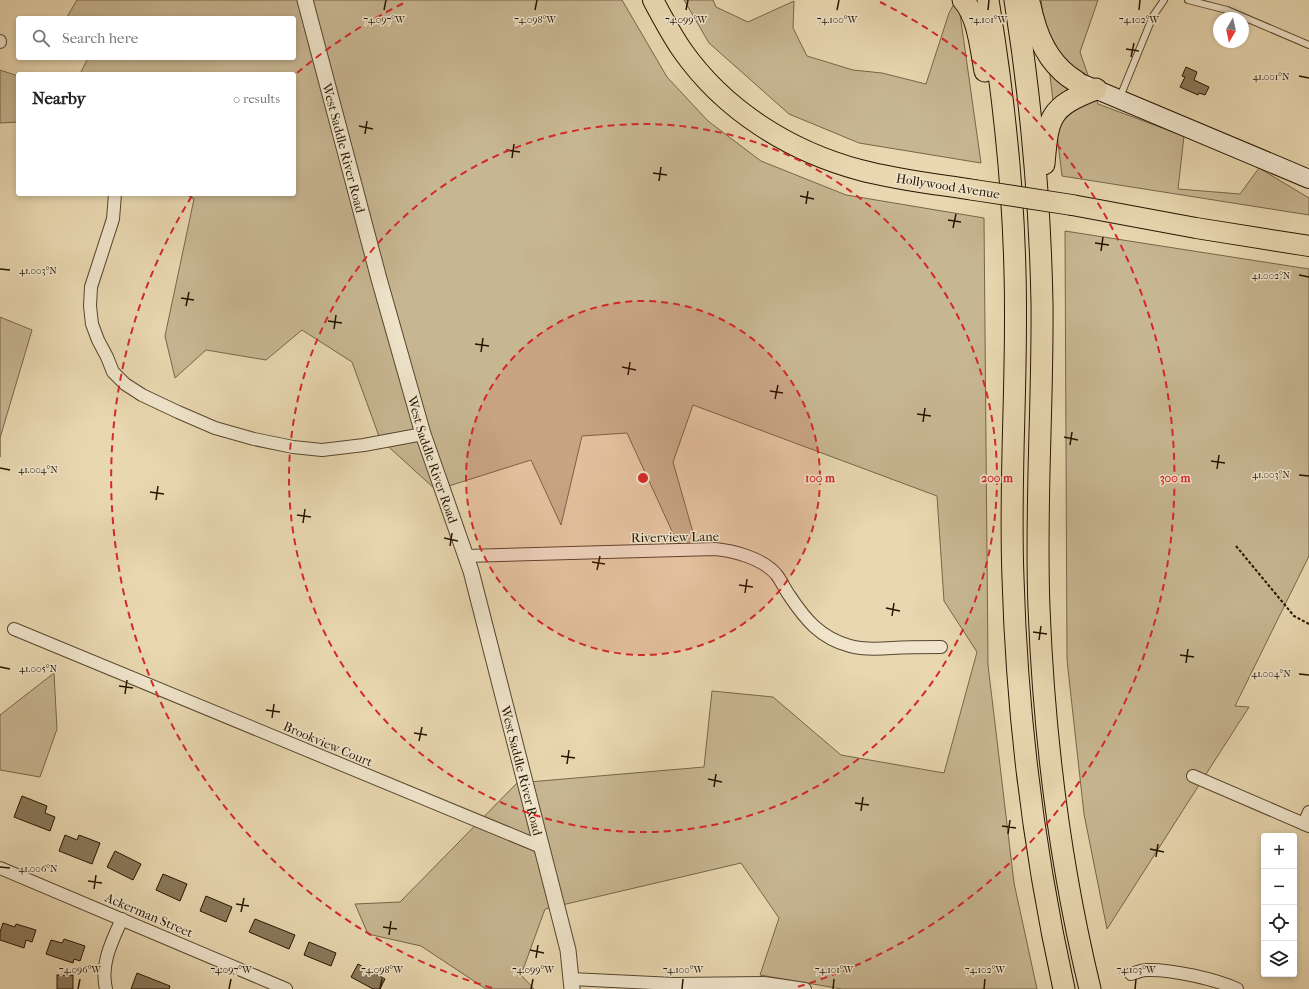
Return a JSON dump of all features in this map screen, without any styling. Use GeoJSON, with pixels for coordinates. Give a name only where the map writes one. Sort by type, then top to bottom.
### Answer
{"type":"FeatureCollection","features":[{"type":"Feature","properties":{"kind":"highway"},"geometry":{"type":"LineString","coordinates":[[963,0],[971,11],[974,19],[982,51],[986,77],[1007,143]]}},
{"type":"Feature","properties":{"kind":"highway"},"geometry":{"type":"LineString","coordinates":[[988,0],[1003,98],[1012,188],[1016,375],[1012,534],[1017,663],[1024,750],[1035,836],[1050,922],[1064,989]]}},
{"type":"Feature","properties":{"kind":"highway"},"geometry":{"type":"LineString","coordinates":[[1015,0],[1032,132],[1039,218],[1042,347],[1038,521],[1041,650],[1050,758],[1062,843],[1077,929],[1090,989]]}},
{"type":"Feature","properties":{"kind":"highway"},"geometry":{"type":"LineString","coordinates":[[1028,0],[1038,37],[1043,48],[1062,72],[1087,86],[1062,106],[1051,119],[1046,138],[1039,218]]}},
{"type":"Feature","properties":{"kind":"main road","name":"Hollywood Avenue"},"geometry":{"type":"LineString","coordinates":[[652,0],[670,33],[682,51],[712,85],[745,115],[782,139],[823,159],[861,170],[895,177],[1072,205],[1196,228],[1309,246]]}},
{"type":"Feature","properties":{"kind":"main road"},"geometry":{"type":"LineString","coordinates":[[1087,86],[1308,179]]}},
{"type":"Feature","properties":{"kind":"street","name":"West Saddle River Road"},"geometry":{"type":"LineString","coordinates":[[306,0],[377,272],[423,434],[473,578],[568,950],[571,984]]}},
{"type":"Feature","properties":{"kind":"street"},"geometry":{"type":"LineString","coordinates":[[115,196],[113,219],[90,287],[90,306],[92,324],[98,340],[113,372],[125,384],[142,395],[172,410],[215,428],[254,439],[293,447],[322,450],[364,445],[423,434]]}},
{"type":"Feature","properties":{"kind":"street","name":"Riverview Lane"},"geometry":{"type":"LineString","coordinates":[[466,556],[715,549],[732,551],[760,562],[775,573],[799,611],[824,635],[838,642],[851,647],[870,649],[941,647]]}},
{"type":"Feature","properties":{"kind":"street","name":"Brookview Court"},"geometry":{"type":"LineString","coordinates":[[14,629],[541,848]]}},
{"type":"Feature","properties":{"kind":"street"},"geometry":{"type":"LineString","coordinates":[[1193,776],[1307,825],[1309,812]]}},
{"type":"Feature","properties":{"kind":"street","name":"Ackerman Street"},"geometry":{"type":"LineString","coordinates":[[0,868],[122,918],[286,989]]}},
{"type":"Feature","properties":{"kind":"street"},"geometry":{"type":"LineString","coordinates":[[106,989],[104,968],[107,953],[122,918]]}},
{"type":"Feature","properties":{"kind":"street"},"geometry":{"type":"LineString","coordinates":[[1131,974],[1145,970],[1167,972],[1192,976],[1232,988]]}},
{"type":"Feature","properties":{"kind":"street"},"geometry":{"type":"LineString","coordinates":[[571,984],[764,982],[782,987],[805,989]]}},
{"type":"Feature","properties":{"kind":"lane"},"geometry":{"type":"LineString","coordinates":[[1119,99],[1153,16],[1164,0]]}},
{"type":"Feature","properties":{"kind":"lane"},"geometry":{"type":"LineString","coordinates":[[1188,0],[1228,10],[1309,45]]}},
{"type":"Feature","properties":{"kind":"path"},"geometry":{"type":"LineString","coordinates":[[1236,546],[1294,616],[1309,624]]}},
{"type":"Feature","properties":{"kind":"shaded area"},"geometry":{"type":"Polygon","coordinates":[[[77,0],[622,0],[667,77],[708,121],[761,161],[846,195],[984,218],[988,665],[1014,883],[1037,989],[842,989],[760,975],[779,918],[741,863],[545,909],[521,975],[534,989],[486,989],[421,946],[368,934],[355,904],[400,902],[517,783],[704,767],[712,691],[773,697],[841,755],[944,773],[977,652],[944,601],[937,496],[693,405],[673,462],[694,536],[682,553],[627,433],[582,436],[561,525],[531,460],[436,490],[380,439],[352,362],[302,330],[266,360],[206,350],[175,378],[165,336],[194,199],[189,196],[296,196],[296,72],[81,72],[87,60],[296,60],[296,16],[68,16],[77,0]]]}},
{"type":"Feature","properties":{"kind":"shaded area"},"geometry":{"type":"Polygon","coordinates":[[[684,0],[713,0],[716,7],[748,22],[794,1],[793,28],[807,56],[853,70],[882,73],[926,84],[949,13],[956,0],[958,0],[981,163],[859,143],[789,114],[709,43],[684,0]]]}},
{"type":"Feature","properties":{"kind":"shaded area"},"geometry":{"type":"Polygon","coordinates":[[[1041,0],[1098,0],[1080,52],[1098,104],[1184,136],[1178,189],[1240,194],[1259,168],[1309,198],[1309,215],[1062,176],[1041,0]]]}},
{"type":"Feature","properties":{"kind":"shaded area"},"geometry":{"type":"Polygon","coordinates":[[[0,70],[16,75],[16,122],[0,123],[0,70]]]}},
{"type":"Feature","properties":{"kind":"shaded area"},"geometry":{"type":"Polygon","coordinates":[[[1065,231],[1309,269],[1309,556],[1235,706],[1249,707],[1107,929],[1084,814],[1067,660],[1065,231]]]}},
{"type":"Feature","properties":{"kind":"shaded area"},"geometry":{"type":"Polygon","coordinates":[[[0,317],[32,330],[0,438],[0,317]]]}},
{"type":"Feature","properties":{"kind":"shaded area"},"geometry":{"type":"Polygon","coordinates":[[[54,673],[57,729],[40,777],[0,770],[0,715],[54,673]]]}},
{"type":"Feature","properties":{"kind":"building"},"geometry":{"type":"Polygon","coordinates":[[[1186,67],[1197,72],[1194,80],[1209,87],[1205,95],[1199,93],[1198,95],[1180,87],[1185,77],[1182,76],[1186,67]]]}},
{"type":"Feature","properties":{"kind":"building"},"geometry":{"type":"Polygon","coordinates":[[[22,796],[47,806],[45,813],[55,817],[50,831],[14,817],[22,796]]]}},
{"type":"Feature","properties":{"kind":"building"},"geometry":{"type":"Polygon","coordinates":[[[65,835],[77,840],[79,835],[100,843],[92,864],[59,851],[65,835]]]}},
{"type":"Feature","properties":{"kind":"building"},"geometry":{"type":"Polygon","coordinates":[[[115,851],[141,864],[133,880],[107,867],[115,851]]]}},
{"type":"Feature","properties":{"kind":"building"},"geometry":{"type":"Polygon","coordinates":[[[163,874],[187,884],[180,901],[156,890],[163,874]]]}},
{"type":"Feature","properties":{"kind":"building"},"geometry":{"type":"Polygon","coordinates":[[[206,896],[232,907],[226,922],[200,911],[206,896]]]}},
{"type":"Feature","properties":{"kind":"building"},"geometry":{"type":"Polygon","coordinates":[[[255,919],[295,935],[289,949],[249,932],[255,919]]]}},
{"type":"Feature","properties":{"kind":"building"},"geometry":{"type":"Polygon","coordinates":[[[3,923],[15,927],[16,924],[36,930],[32,942],[26,940],[24,948],[0,940],[0,932],[3,923]]]}},
{"type":"Feature","properties":{"kind":"building"},"geometry":{"type":"Polygon","coordinates":[[[64,939],[85,946],[80,961],[74,959],[73,963],[46,954],[51,940],[62,943],[64,939]]]}},
{"type":"Feature","properties":{"kind":"building"},"geometry":{"type":"Polygon","coordinates":[[[309,942],[336,953],[331,966],[304,955],[309,942]]]}},
{"type":"Feature","properties":{"kind":"building"},"geometry":{"type":"Polygon","coordinates":[[[358,964],[385,979],[380,989],[373,989],[351,977],[358,964]]]}},
{"type":"Feature","properties":{"kind":"building"},"geometry":{"type":"Polygon","coordinates":[[[137,973],[170,986],[169,989],[131,989],[137,973]]]}},
{"type":"Feature","properties":{"kind":"building"},"geometry":{"type":"Polygon","coordinates":[[[57,975],[73,975],[73,989],[57,989],[57,975]]]}}]}
